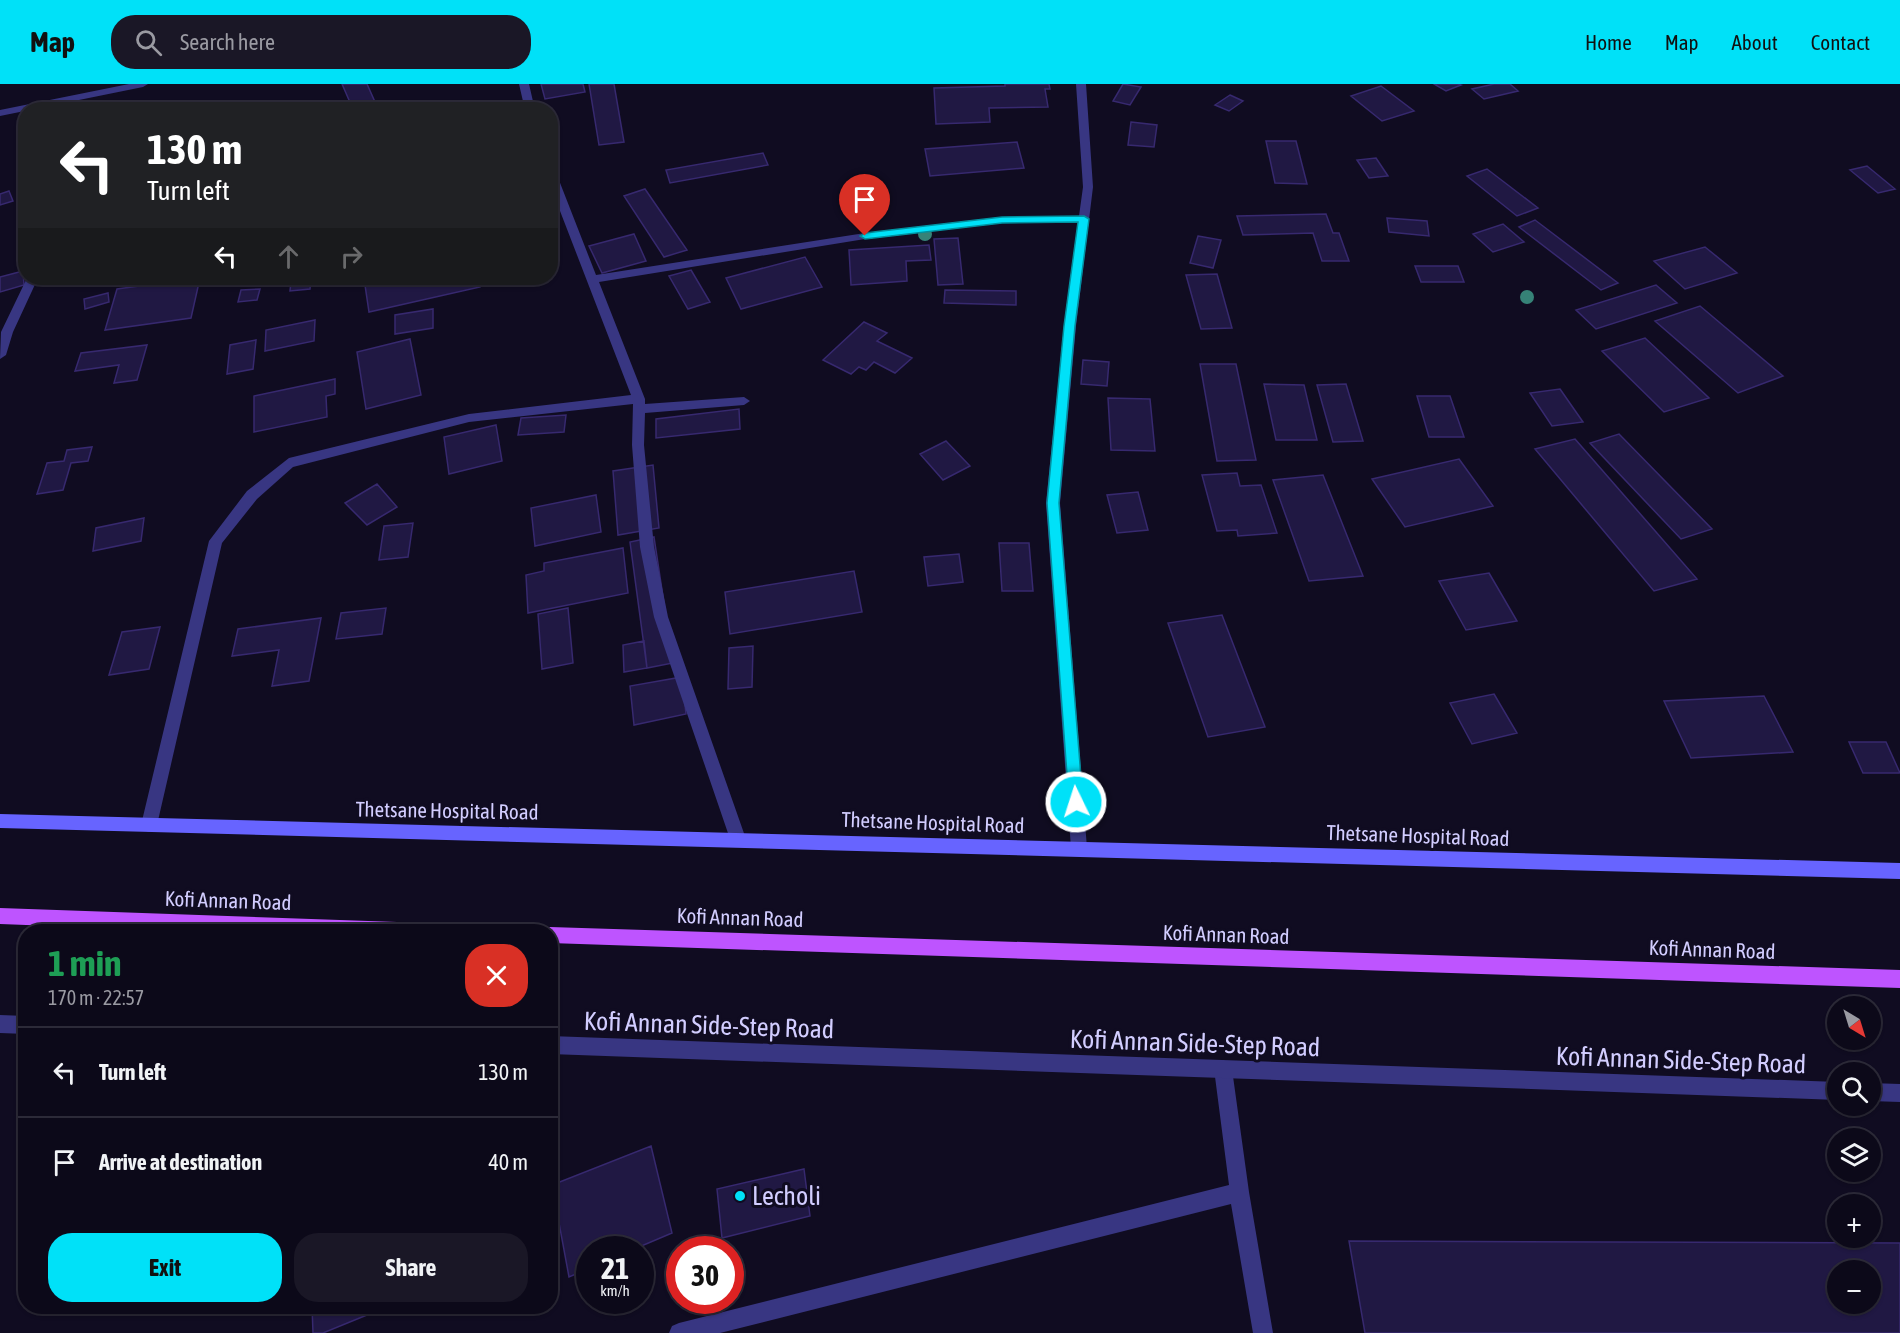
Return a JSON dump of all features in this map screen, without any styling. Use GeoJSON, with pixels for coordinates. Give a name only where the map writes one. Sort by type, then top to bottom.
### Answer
{"type":"FeatureCollection","features":[{"type":"Feature","properties":{"kind":"main road","name":"Thetsane Hospital Road"},"geometry":{"type":"LineString","coordinates":[[0,822],[738,839],[1900,871]]}},
{"type":"Feature","properties":{"kind":"main road","name":"Kofi Annan Road"},"geometry":{"type":"LineString","coordinates":[[0,916],[227,924]]}},
{"type":"Feature","properties":{"kind":"main road","name":"Kofi Annan Road"},"geometry":{"type":"LineString","coordinates":[[558,935],[1900,979]]}},
{"type":"Feature","properties":{"kind":"street"},"geometry":{"type":"LineString","coordinates":[[54,102],[143,84]]}},
{"type":"Feature","properties":{"kind":"street"},"geometry":{"type":"LineString","coordinates":[[524,84],[528,102]]}},
{"type":"Feature","properties":{"kind":"street"},"geometry":{"type":"LineString","coordinates":[[1079,848],[1053,503],[1070,326],[1088,187],[1081,84]]}},
{"type":"Feature","properties":{"kind":"street"},"geometry":{"type":"LineString","coordinates":[[0,113],[18,109]]}},
{"type":"Feature","properties":{"kind":"street"},"geometry":{"type":"LineString","coordinates":[[558,193],[639,404],[638,445],[647,547],[661,617],[738,839]]}},
{"type":"Feature","properties":{"kind":"street"},"geometry":{"type":"LineString","coordinates":[[592,279],[865,236],[1002,220],[1084,219]]}},
{"type":"Feature","properties":{"kind":"street"},"geometry":{"type":"LineString","coordinates":[[0,355],[7,332],[29,285]]}},
{"type":"Feature","properties":{"kind":"street"},"geometry":{"type":"LineString","coordinates":[[148,825],[216,541],[252,495],[289,463],[469,418],[639,404],[744,402]]}},
{"type":"Feature","properties":{"kind":"street"},"geometry":{"type":"LineString","coordinates":[[0,1024],[18,1025]]}},
{"type":"Feature","properties":{"kind":"street","name":"Kofi Annan Side-Step Road"},"geometry":{"type":"LineString","coordinates":[[558,1045],[1827,1091]]}},
{"type":"Feature","properties":{"kind":"street"},"geometry":{"type":"LineString","coordinates":[[1223,1069],[1239,1192],[1263,1333]]}},
{"type":"Feature","properties":{"kind":"street"},"geometry":{"type":"LineString","coordinates":[[1881,1092],[1900,1093]]}},
{"type":"Feature","properties":{"kind":"street"},"geometry":{"type":"LineString","coordinates":[[678,1333],[1239,1192]]}},
{"type":"Feature","properties":{"kind":"building"},"geometry":{"type":"Polygon","coordinates":[[[342,84],[367,84],[375,102],[350,102],[342,84]]]}},
{"type":"Feature","properties":{"kind":"building"},"geometry":{"type":"Polygon","coordinates":[[[541,84],[583,84],[585,92],[545,99],[541,84]]]}},
{"type":"Feature","properties":{"kind":"building"},"geometry":{"type":"Polygon","coordinates":[[[589,84],[614,84],[624,142],[599,145],[589,84]]]}},
{"type":"Feature","properties":{"kind":"building"},"geometry":{"type":"Polygon","coordinates":[[[1005,84],[1049,84],[1050,89],[1045,89],[1048,107],[989,108],[990,122],[936,124],[934,88],[1005,86],[1005,84]]]}},
{"type":"Feature","properties":{"kind":"building"},"geometry":{"type":"Polygon","coordinates":[[[1123,84],[1141,87],[1130,105],[1113,101],[1123,84]]]}},
{"type":"Feature","properties":{"kind":"building"},"geometry":{"type":"Polygon","coordinates":[[[1434,84],[1458,84],[1461,85],[1446,91],[1434,84]]]}},
{"type":"Feature","properties":{"kind":"building"},"geometry":{"type":"Polygon","coordinates":[[[1494,84],[1510,84],[1518,91],[1484,99],[1472,89],[1494,84]]]}},
{"type":"Feature","properties":{"kind":"building"},"geometry":{"type":"Polygon","coordinates":[[[1381,86],[1414,111],[1382,121],[1351,96],[1381,86]]]}},
{"type":"Feature","properties":{"kind":"building"},"geometry":{"type":"Polygon","coordinates":[[[1230,95],[1243,101],[1229,111],[1215,105],[1230,95]]]}},
{"type":"Feature","properties":{"kind":"building"},"geometry":{"type":"Polygon","coordinates":[[[1131,122],[1157,125],[1154,147],[1128,145],[1131,122]]]}},
{"type":"Feature","properties":{"kind":"building"},"geometry":{"type":"Polygon","coordinates":[[[1266,141],[1296,141],[1307,184],[1275,183],[1266,141]]]}},
{"type":"Feature","properties":{"kind":"building"},"geometry":{"type":"Polygon","coordinates":[[[1017,142],[1024,168],[930,176],[925,149],[1017,142]]]}},
{"type":"Feature","properties":{"kind":"building"},"geometry":{"type":"Polygon","coordinates":[[[763,153],[768,165],[670,183],[666,170],[763,153]]]}},
{"type":"Feature","properties":{"kind":"building"},"geometry":{"type":"Polygon","coordinates":[[[1376,158],[1388,176],[1369,178],[1357,160],[1376,158]]]}},
{"type":"Feature","properties":{"kind":"building"},"geometry":{"type":"Polygon","coordinates":[[[1867,166],[1895,189],[1878,193],[1850,170],[1867,166]]]}},
{"type":"Feature","properties":{"kind":"building"},"geometry":{"type":"Polygon","coordinates":[[[1487,169],[1538,208],[1517,216],[1467,176],[1487,169]]]}},
{"type":"Feature","properties":{"kind":"building"},"geometry":{"type":"Polygon","coordinates":[[[645,189],[687,250],[664,257],[624,196],[645,189]]]}},
{"type":"Feature","properties":{"kind":"building"},"geometry":{"type":"Polygon","coordinates":[[[9,191],[13,201],[0,205],[0,194],[9,191]]]}},
{"type":"Feature","properties":{"kind":"building"},"geometry":{"type":"Polygon","coordinates":[[[1326,214],[1333,233],[1339,233],[1349,261],[1322,261],[1313,233],[1243,235],[1237,216],[1326,214]]]}},
{"type":"Feature","properties":{"kind":"building"},"geometry":{"type":"Polygon","coordinates":[[[1387,218],[1427,221],[1429,236],[1389,232],[1387,218]]]}},
{"type":"Feature","properties":{"kind":"building"},"geometry":{"type":"Polygon","coordinates":[[[1535,220],[1618,283],[1601,290],[1519,227],[1535,220]]]}},
{"type":"Feature","properties":{"kind":"building"},"geometry":{"type":"Polygon","coordinates":[[[1503,224],[1524,242],[1493,252],[1473,234],[1503,224]]]}},
{"type":"Feature","properties":{"kind":"building"},"geometry":{"type":"Polygon","coordinates":[[[634,234],[646,261],[602,273],[589,246],[634,234]]]}},
{"type":"Feature","properties":{"kind":"building"},"geometry":{"type":"Polygon","coordinates":[[[1198,236],[1221,240],[1213,268],[1190,263],[1198,236]]]}},
{"type":"Feature","properties":{"kind":"building"},"geometry":{"type":"Polygon","coordinates":[[[958,238],[963,284],[938,285],[934,239],[958,238]]]}},
{"type":"Feature","properties":{"kind":"building"},"geometry":{"type":"Polygon","coordinates":[[[929,245],[931,260],[906,261],[907,281],[851,285],[849,250],[929,245]]]}},
{"type":"Feature","properties":{"kind":"building"},"geometry":{"type":"Polygon","coordinates":[[[1705,247],[1737,273],[1685,289],[1654,261],[1705,247]]]}},
{"type":"Feature","properties":{"kind":"building"},"geometry":{"type":"Polygon","coordinates":[[[805,257],[822,287],[741,309],[726,278],[805,257]]]}},
{"type":"Feature","properties":{"kind":"building"},"geometry":{"type":"Polygon","coordinates":[[[1415,266],[1458,266],[1464,282],[1421,282],[1415,266]]]}},
{"type":"Feature","properties":{"kind":"building"},"geometry":{"type":"Polygon","coordinates":[[[691,270],[710,302],[688,309],[669,276],[691,270]]]}},
{"type":"Feature","properties":{"kind":"building"},"geometry":{"type":"Polygon","coordinates":[[[18,272],[18,285],[24,285],[0,292],[0,277],[18,272]]]}},
{"type":"Feature","properties":{"kind":"building"},"geometry":{"type":"Polygon","coordinates":[[[1217,274],[1232,328],[1201,329],[1186,275],[1217,274]]]}},
{"type":"Feature","properties":{"kind":"building"},"geometry":{"type":"Polygon","coordinates":[[[147,285],[198,285],[191,318],[105,330],[117,289],[147,285]]]}},
{"type":"Feature","properties":{"kind":"building"},"geometry":{"type":"Polygon","coordinates":[[[291,285],[310,285],[310,289],[290,291],[291,285]]]}},
{"type":"Feature","properties":{"kind":"building"},"geometry":{"type":"Polygon","coordinates":[[[365,285],[480,285],[480,287],[369,312],[365,285]]]}},
{"type":"Feature","properties":{"kind":"building"},"geometry":{"type":"Polygon","coordinates":[[[1656,285],[1677,303],[1596,329],[1576,310],[1656,285]]]}},
{"type":"Feature","properties":{"kind":"building"},"geometry":{"type":"Polygon","coordinates":[[[260,289],[257,300],[238,302],[241,290],[260,289]]]}},
{"type":"Feature","properties":{"kind":"building"},"geometry":{"type":"Polygon","coordinates":[[[945,290],[1016,291],[1016,305],[944,303],[945,290]]]}},
{"type":"Feature","properties":{"kind":"building"},"geometry":{"type":"Polygon","coordinates":[[[108,293],[109,302],[85,309],[84,299],[108,293]]]}},
{"type":"Feature","properties":{"kind":"building"},"geometry":{"type":"Polygon","coordinates":[[[1700,306],[1783,376],[1738,393],[1655,321],[1700,306]]]}},
{"type":"Feature","properties":{"kind":"building"},"geometry":{"type":"Polygon","coordinates":[[[433,309],[433,328],[395,334],[395,315],[433,309]]]}},
{"type":"Feature","properties":{"kind":"building"},"geometry":{"type":"Polygon","coordinates":[[[315,320],[314,341],[265,351],[266,330],[315,320]]]}},
{"type":"Feature","properties":{"kind":"building"},"geometry":{"type":"Polygon","coordinates":[[[864,322],[887,333],[877,341],[912,358],[895,373],[874,362],[866,370],[859,367],[851,374],[823,360],[864,322]]]}},
{"type":"Feature","properties":{"kind":"building"},"geometry":{"type":"Polygon","coordinates":[[[1645,338],[1709,398],[1664,412],[1602,351],[1645,338]]]}},
{"type":"Feature","properties":{"kind":"building"},"geometry":{"type":"Polygon","coordinates":[[[410,339],[421,395],[366,409],[357,352],[410,339]]]}},
{"type":"Feature","properties":{"kind":"building"},"geometry":{"type":"Polygon","coordinates":[[[256,340],[253,369],[227,374],[230,345],[256,340]]]}},
{"type":"Feature","properties":{"kind":"building"},"geometry":{"type":"Polygon","coordinates":[[[147,345],[137,380],[114,383],[119,365],[75,371],[81,353],[147,345]]]}},
{"type":"Feature","properties":{"kind":"building"},"geometry":{"type":"Polygon","coordinates":[[[1083,360],[1109,362],[1107,386],[1081,384],[1083,360]]]}},
{"type":"Feature","properties":{"kind":"building"},"geometry":{"type":"Polygon","coordinates":[[[1200,364],[1236,364],[1256,460],[1217,461],[1200,364]]]}},
{"type":"Feature","properties":{"kind":"building"},"geometry":{"type":"Polygon","coordinates":[[[335,379],[335,394],[326,396],[327,417],[254,432],[254,396],[335,379]]]}},
{"type":"Feature","properties":{"kind":"building"},"geometry":{"type":"Polygon","coordinates":[[[1264,384],[1304,385],[1317,440],[1276,440],[1264,384]]]}},
{"type":"Feature","properties":{"kind":"building"},"geometry":{"type":"Polygon","coordinates":[[[1346,384],[1363,441],[1333,442],[1317,385],[1346,384]]]}},
{"type":"Feature","properties":{"kind":"building"},"geometry":{"type":"Polygon","coordinates":[[[1560,389],[1583,422],[1552,426],[1530,393],[1560,389]]]}},
{"type":"Feature","properties":{"kind":"building"},"geometry":{"type":"Polygon","coordinates":[[[1417,396],[1450,396],[1464,437],[1429,437],[1417,396]]]}},
{"type":"Feature","properties":{"kind":"building"},"geometry":{"type":"Polygon","coordinates":[[[1108,398],[1150,399],[1155,451],[1111,450],[1108,398]]]}},
{"type":"Feature","properties":{"kind":"building"},"geometry":{"type":"Polygon","coordinates":[[[739,409],[740,429],[656,438],[656,419],[739,409]]]}},
{"type":"Feature","properties":{"kind":"building"},"geometry":{"type":"Polygon","coordinates":[[[566,415],[564,432],[518,435],[521,418],[566,415]]]}},
{"type":"Feature","properties":{"kind":"building"},"geometry":{"type":"Polygon","coordinates":[[[496,425],[502,461],[449,474],[444,437],[496,425]]]}},
{"type":"Feature","properties":{"kind":"building"},"geometry":{"type":"Polygon","coordinates":[[[1619,434],[1712,529],[1681,539],[1590,443],[1619,434]]]}},
{"type":"Feature","properties":{"kind":"building"},"geometry":{"type":"Polygon","coordinates":[[[1575,439],[1697,579],[1654,591],[1535,449],[1575,439]]]}},
{"type":"Feature","properties":{"kind":"building"},"geometry":{"type":"Polygon","coordinates":[[[946,441],[970,466],[943,480],[920,454],[946,441]]]}},
{"type":"Feature","properties":{"kind":"building"},"geometry":{"type":"Polygon","coordinates":[[[92,447],[88,461],[71,463],[63,490],[37,494],[47,463],[64,461],[67,450],[92,447]]]}},
{"type":"Feature","properties":{"kind":"building"},"geometry":{"type":"Polygon","coordinates":[[[1459,459],[1493,506],[1405,527],[1372,479],[1459,459]]]}},
{"type":"Feature","properties":{"kind":"building"},"geometry":{"type":"Polygon","coordinates":[[[653,465],[659,528],[618,535],[613,471],[653,465]]]}},
{"type":"Feature","properties":{"kind":"building"},"geometry":{"type":"Polygon","coordinates":[[[1237,473],[1240,486],[1261,485],[1277,533],[1238,536],[1237,530],[1217,531],[1202,475],[1237,473]]]}},
{"type":"Feature","properties":{"kind":"building"},"geometry":{"type":"Polygon","coordinates":[[[1323,475],[1363,576],[1309,581],[1273,480],[1323,475]]]}},
{"type":"Feature","properties":{"kind":"building"},"geometry":{"type":"Polygon","coordinates":[[[377,484],[397,507],[367,525],[345,503],[377,484]]]}},
{"type":"Feature","properties":{"kind":"building"},"geometry":{"type":"Polygon","coordinates":[[[1138,492],[1148,530],[1117,533],[1107,495],[1138,492]]]}},
{"type":"Feature","properties":{"kind":"building"},"geometry":{"type":"Polygon","coordinates":[[[596,495],[601,532],[535,546],[531,508],[596,495]]]}},
{"type":"Feature","properties":{"kind":"building"},"geometry":{"type":"Polygon","coordinates":[[[144,518],[141,541],[93,551],[96,528],[144,518]]]}},
{"type":"Feature","properties":{"kind":"building"},"geometry":{"type":"Polygon","coordinates":[[[413,523],[408,557],[379,560],[384,526],[413,523]]]}},
{"type":"Feature","properties":{"kind":"building"},"geometry":{"type":"Polygon","coordinates":[[[654,537],[673,663],[647,668],[630,542],[654,537]]]}},
{"type":"Feature","properties":{"kind":"building"},"geometry":{"type":"Polygon","coordinates":[[[999,543],[1029,543],[1033,591],[1002,591],[999,543]]]}},
{"type":"Feature","properties":{"kind":"building"},"geometry":{"type":"Polygon","coordinates":[[[623,548],[628,593],[528,613],[526,575],[544,571],[544,563],[623,548]]]}},
{"type":"Feature","properties":{"kind":"building"},"geometry":{"type":"Polygon","coordinates":[[[959,554],[963,582],[928,586],[924,557],[959,554]]]}},
{"type":"Feature","properties":{"kind":"building"},"geometry":{"type":"Polygon","coordinates":[[[854,571],[862,612],[730,634],[725,592],[854,571]]]}},
{"type":"Feature","properties":{"kind":"building"},"geometry":{"type":"Polygon","coordinates":[[[1489,573],[1517,621],[1466,630],[1439,581],[1489,573]]]}},
{"type":"Feature","properties":{"kind":"building"},"geometry":{"type":"Polygon","coordinates":[[[386,608],[382,634],[336,639],[341,613],[386,608]]]}},
{"type":"Feature","properties":{"kind":"building"},"geometry":{"type":"Polygon","coordinates":[[[568,608],[573,663],[542,669],[538,614],[568,608]]]}},
{"type":"Feature","properties":{"kind":"building"},"geometry":{"type":"Polygon","coordinates":[[[1222,615],[1265,727],[1208,737],[1168,623],[1222,615]]]}},
{"type":"Feature","properties":{"kind":"building"},"geometry":{"type":"Polygon","coordinates":[[[321,618],[309,681],[272,686],[279,650],[232,656],[238,629],[321,618]]]}},
{"type":"Feature","properties":{"kind":"building"},"geometry":{"type":"Polygon","coordinates":[[[160,627],[149,669],[109,675],[122,632],[160,627]]]}},
{"type":"Feature","properties":{"kind":"building"},"geometry":{"type":"Polygon","coordinates":[[[644,641],[647,668],[624,672],[623,645],[644,641]]]}},
{"type":"Feature","properties":{"kind":"building"},"geometry":{"type":"Polygon","coordinates":[[[753,646],[752,687],[728,689],[729,648],[753,646]]]}},
{"type":"Feature","properties":{"kind":"building"},"geometry":{"type":"Polygon","coordinates":[[[682,677],[686,714],[634,725],[630,686],[682,677]]]}},
{"type":"Feature","properties":{"kind":"building"},"geometry":{"type":"Polygon","coordinates":[[[1494,694],[1517,733],[1472,744],[1450,703],[1494,694]]]}},
{"type":"Feature","properties":{"kind":"building"},"geometry":{"type":"Polygon","coordinates":[[[1764,696],[1793,752],[1691,758],[1664,701],[1764,696]]]}},
{"type":"Feature","properties":{"kind":"building"},"geometry":{"type":"Polygon","coordinates":[[[1849,742],[1886,742],[1900,773],[1863,773],[1849,742]]]}},
{"type":"Feature","properties":{"kind":"building"},"geometry":{"type":"Polygon","coordinates":[[[651,1146],[672,1233],[654,1241],[654,1236],[576,1236],[576,1274],[569,1277],[558,1217],[558,1183],[651,1146]]]}},
{"type":"Feature","properties":{"kind":"building"},"geometry":{"type":"Polygon","coordinates":[[[804,1169],[810,1216],[730,1236],[722,1236],[717,1189],[804,1169]]]}},
{"type":"Feature","properties":{"kind":"building"},"geometry":{"type":"Polygon","coordinates":[[[1349,1241],[1827,1243],[1827,1248],[1881,1248],[1881,1243],[1900,1243],[1900,1333],[1365,1333],[1349,1241]]]}},
{"type":"Feature","properties":{"kind":"building"},"geometry":{"type":"Polygon","coordinates":[[[312,1314],[369,1314],[323,1333],[313,1333],[312,1314]]]}},
{"type":"Feature","properties":{"kind":"place","name":"Lecholi"},"geometry":{"type":"Point","coordinates":[740,1196]}},
{"type":"Feature","properties":{"kind":"route"},"geometry":{"type":"LineString","coordinates":[[865,236],[1002,220],[1084,219],[1070,326],[1053,503],[1076,802]]}}]}
